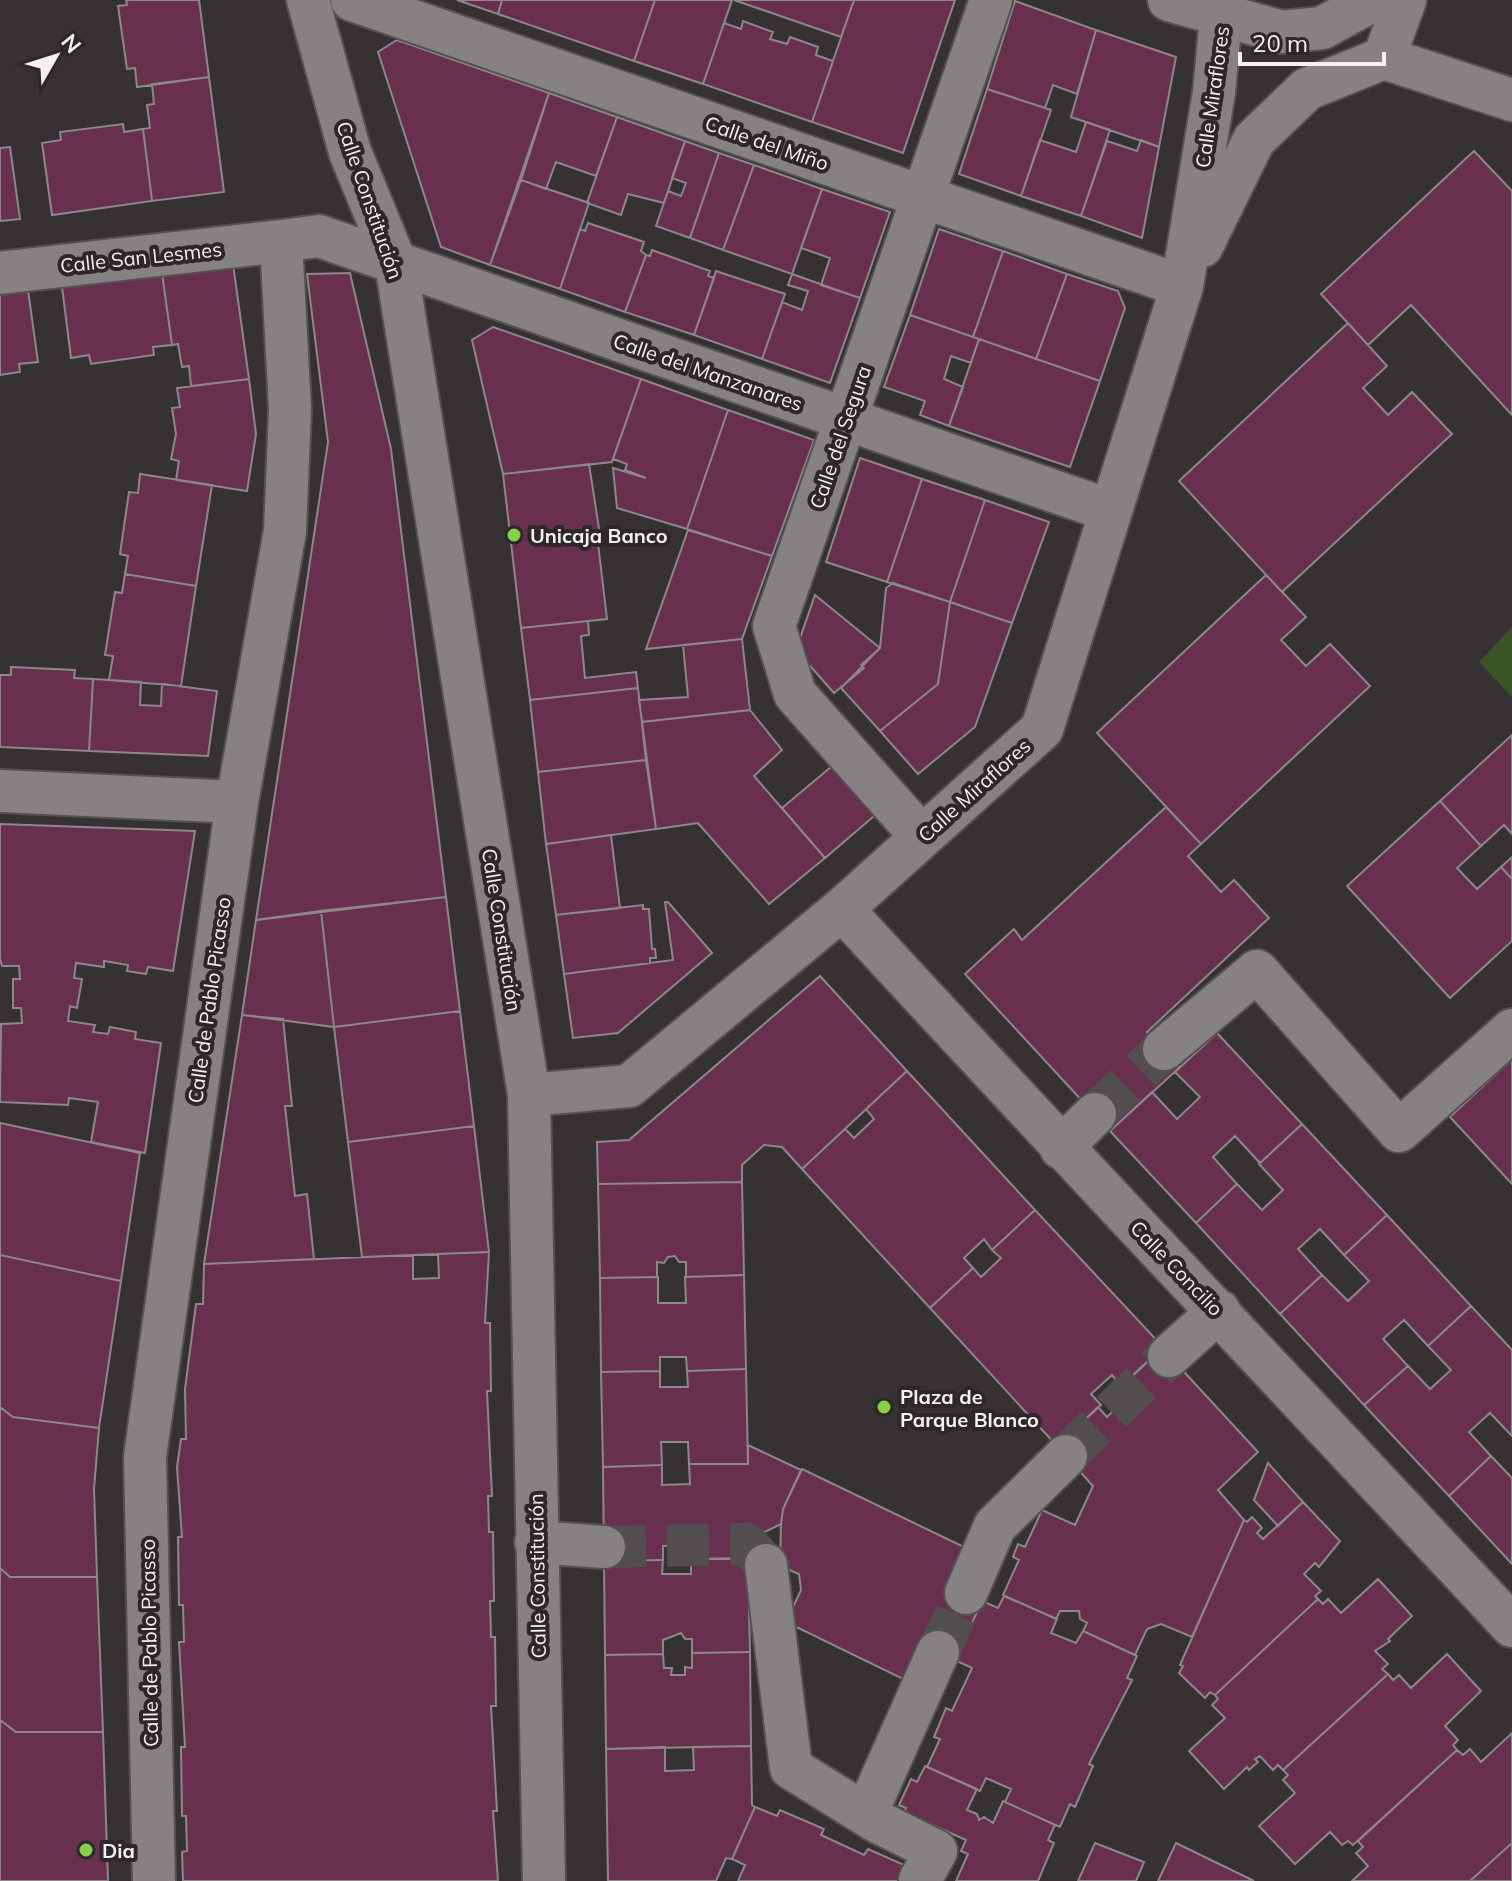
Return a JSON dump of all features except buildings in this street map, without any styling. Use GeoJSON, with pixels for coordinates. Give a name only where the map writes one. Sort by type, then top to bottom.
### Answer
{"type":"FeatureCollection","features":[{"type":"Feature","properties":{"kind":"street","name":"Calle Constitución"},"geometry":{"type":"LineString","coordinates":[[308,0],[350,152],[396,264],[529,1095],[544,1881]]}},
{"type":"Feature","properties":{"kind":"street","name":"Calle del Miño"},"geometry":{"type":"LineString","coordinates":[[352,0],[1182,286]]}},
{"type":"Feature","properties":{"kind":"street","name":"Calle del Segura"},"geometry":{"type":"LineString","coordinates":[[922,837],[795,694],[774,626],[991,0]]}},
{"type":"Feature","properties":{"kind":"street"},"geometry":{"type":"LineString","coordinates":[[1169,0],[1221,17]]}},
{"type":"Feature","properties":{"kind":"street","name":"Calle Miraflores"},"geometry":{"type":"LineString","coordinates":[[529,1095],[629,1086],[842,909],[1042,729],[1182,286],[1214,92],[1221,17],[1282,32],[1322,28],[1373,0]]}},
{"type":"Feature","properties":{"kind":"street"},"geometry":{"type":"LineString","coordinates":[[1382,0],[1384,58]]}},
{"type":"Feature","properties":{"kind":"street"},"geometry":{"type":"LineString","coordinates":[[1384,58],[1405,0]]}},
{"type":"Feature","properties":{"kind":"street"},"geometry":{"type":"LineString","coordinates":[[1384,58],[1512,100]]}},
{"type":"Feature","properties":{"kind":"street","name":"Calle Miraflores"},"geometry":{"type":"LineString","coordinates":[[1182,286],[1254,140],[1307,89],[1384,58]]}},
{"type":"Feature","properties":{"kind":"street"},"geometry":{"type":"LineString","coordinates":[[281,241],[319,236],[396,264]]}},
{"type":"Feature","properties":{"kind":"street","name":"Calle San Lesmes"},"geometry":{"type":"LineString","coordinates":[[0,273],[281,241]]}},
{"type":"Feature","properties":{"kind":"street","name":"Calle de Pablo Picasso"},"geometry":{"type":"LineString","coordinates":[[154,1881],[145,1457],[237,802],[285,531],[290,409],[281,241]]}},
{"type":"Feature","properties":{"kind":"street","name":"Calle del Manzanares"},"geometry":{"type":"LineString","coordinates":[[396,264],[1111,511]]}},
{"type":"Feature","properties":{"kind":"street"},"geometry":{"type":"LineString","coordinates":[[0,791],[237,802]]}},
{"type":"Feature","properties":{"kind":"street","name":"Calle Concilio"},"geometry":{"type":"LineString","coordinates":[[842,909],[1061,1148],[1219,1311],[1512,1626]]}},
{"type":"Feature","properties":{"kind":"street"},"geometry":{"type":"LineString","coordinates":[[1164,1049],[1257,971],[1399,1131],[1512,1030]]}},
{"type":"Feature","properties":{"kind":"street"},"geometry":{"type":"LineString","coordinates":[[1061,1148],[1095,1114]]}},
{"type":"Feature","properties":{"kind":"street"},"geometry":{"type":"LineString","coordinates":[[1169,1356],[1219,1311]]}},
{"type":"Feature","properties":{"kind":"street"},"geometry":{"type":"LineString","coordinates":[[966,1593],[995,1526],[1066,1456]]}},
{"type":"Feature","properties":{"kind":"street"},"geometry":{"type":"LineString","coordinates":[[536,1542],[604,1547]]}},
{"type":"Feature","properties":{"kind":"street"},"geometry":{"type":"LineString","coordinates":[[766,1565],[791,1768],[866,1814],[936,1851],[920,1880]]}},
{"type":"Feature","properties":{"kind":"street"},"geometry":{"type":"LineString","coordinates":[[866,1814],[938,1652]]}},
{"type":"Feature","properties":{"kind":"green space"},"geometry":{"type":"Polygon","coordinates":[[[1512,627],[1512,697],[1479,662],[1512,627]]]}},
{"type":"Feature","properties":{"kind":"tunnel"},"geometry":{"type":"LineString","coordinates":[[1095,1114],[1164,1049]]}},
{"type":"Feature","properties":{"kind":"tunnel"},"geometry":{"type":"LineString","coordinates":[[1066,1456],[1169,1356]]}},
{"type":"Feature","properties":{"kind":"tunnel"},"geometry":{"type":"LineString","coordinates":[[604,1547],[747,1544],[766,1565]]}},
{"type":"Feature","properties":{"kind":"tunnel"},"geometry":{"type":"LineString","coordinates":[[938,1652],[966,1593]]}},
{"type":"Feature","properties":{"kind":"place","name":"Unicaja Banco"},"geometry":{"type":"Point","coordinates":[514,535]}},
{"type":"Feature","properties":{"kind":"place","name":"Plaza de Parque Blanco"},"geometry":{"type":"Point","coordinates":[884,1407]}},
{"type":"Feature","properties":{"kind":"place","name":"Dia"},"geometry":{"type":"Point","coordinates":[86,1850]}}]}
